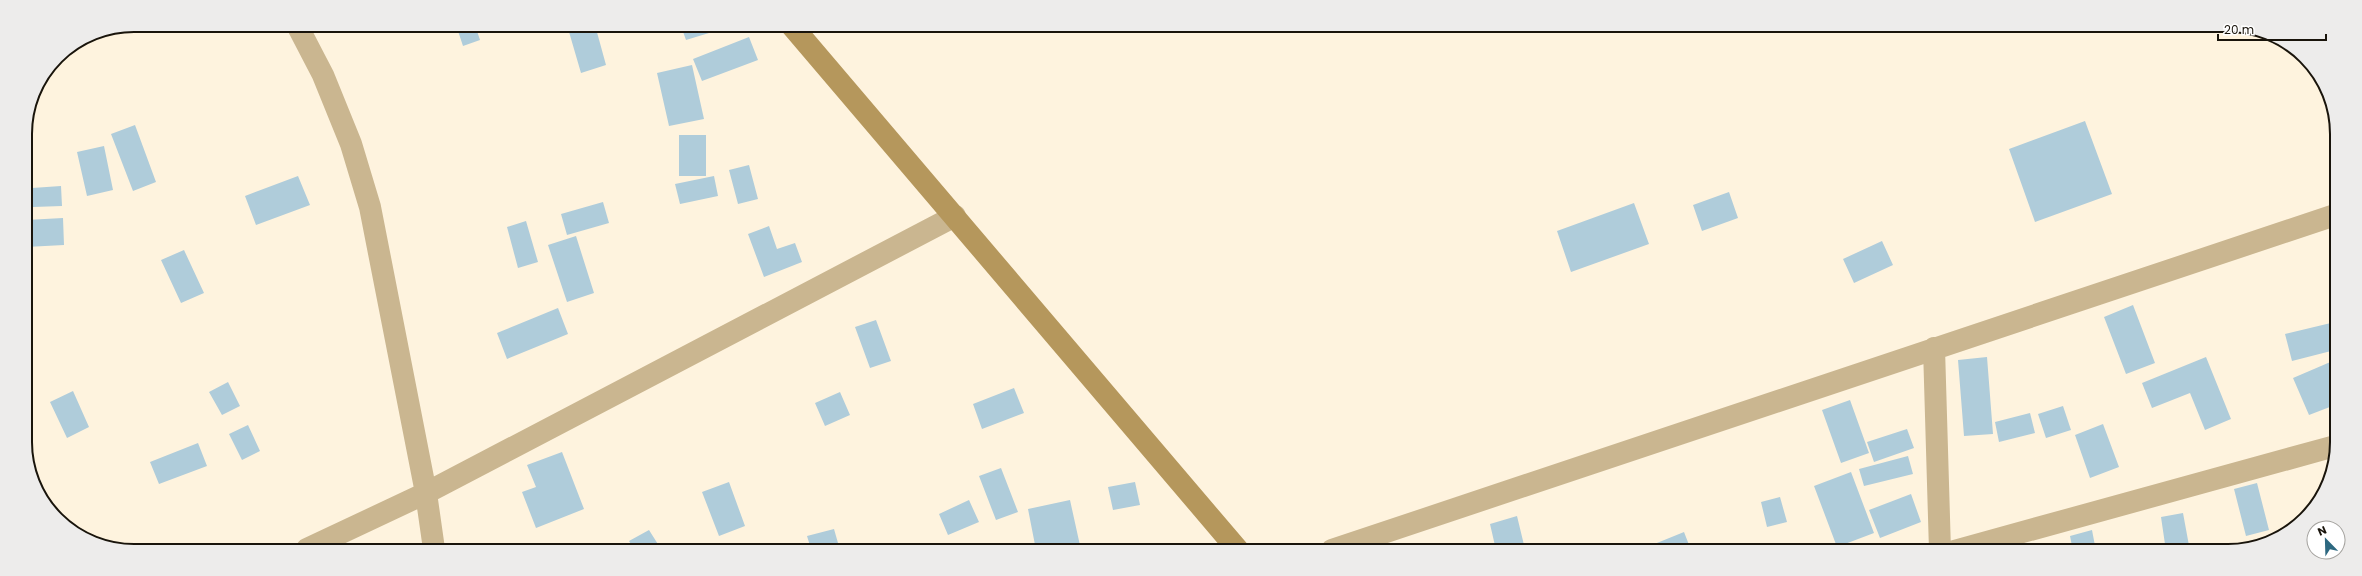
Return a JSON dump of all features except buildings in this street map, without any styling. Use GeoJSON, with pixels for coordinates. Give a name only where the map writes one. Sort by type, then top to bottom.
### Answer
{"type":"FeatureCollection","features":[{"type":"Feature","properties":{"kind":"street"},"geometry":{"type":"LineString","coordinates":[[301,32],[323,75],[351,144],[370,207],[426,492],[433,544]]}},
{"type":"Feature","properties":{"kind":"street"},"geometry":{"type":"LineString","coordinates":[[797,32],[1233,544]]}},
{"type":"Feature","properties":{"kind":"street"},"geometry":{"type":"LineString","coordinates":[[317,544],[426,492],[955,216]]}},
{"type":"Feature","properties":{"kind":"street"},"geometry":{"type":"LineString","coordinates":[[1350,544],[2330,217]]}},
{"type":"Feature","properties":{"kind":"street"},"geometry":{"type":"LineString","coordinates":[[1934,348],[1940,544]]}},
{"type":"Feature","properties":{"kind":"street"},"geometry":{"type":"LineString","coordinates":[[1976,544],[2330,447]]}}]}
